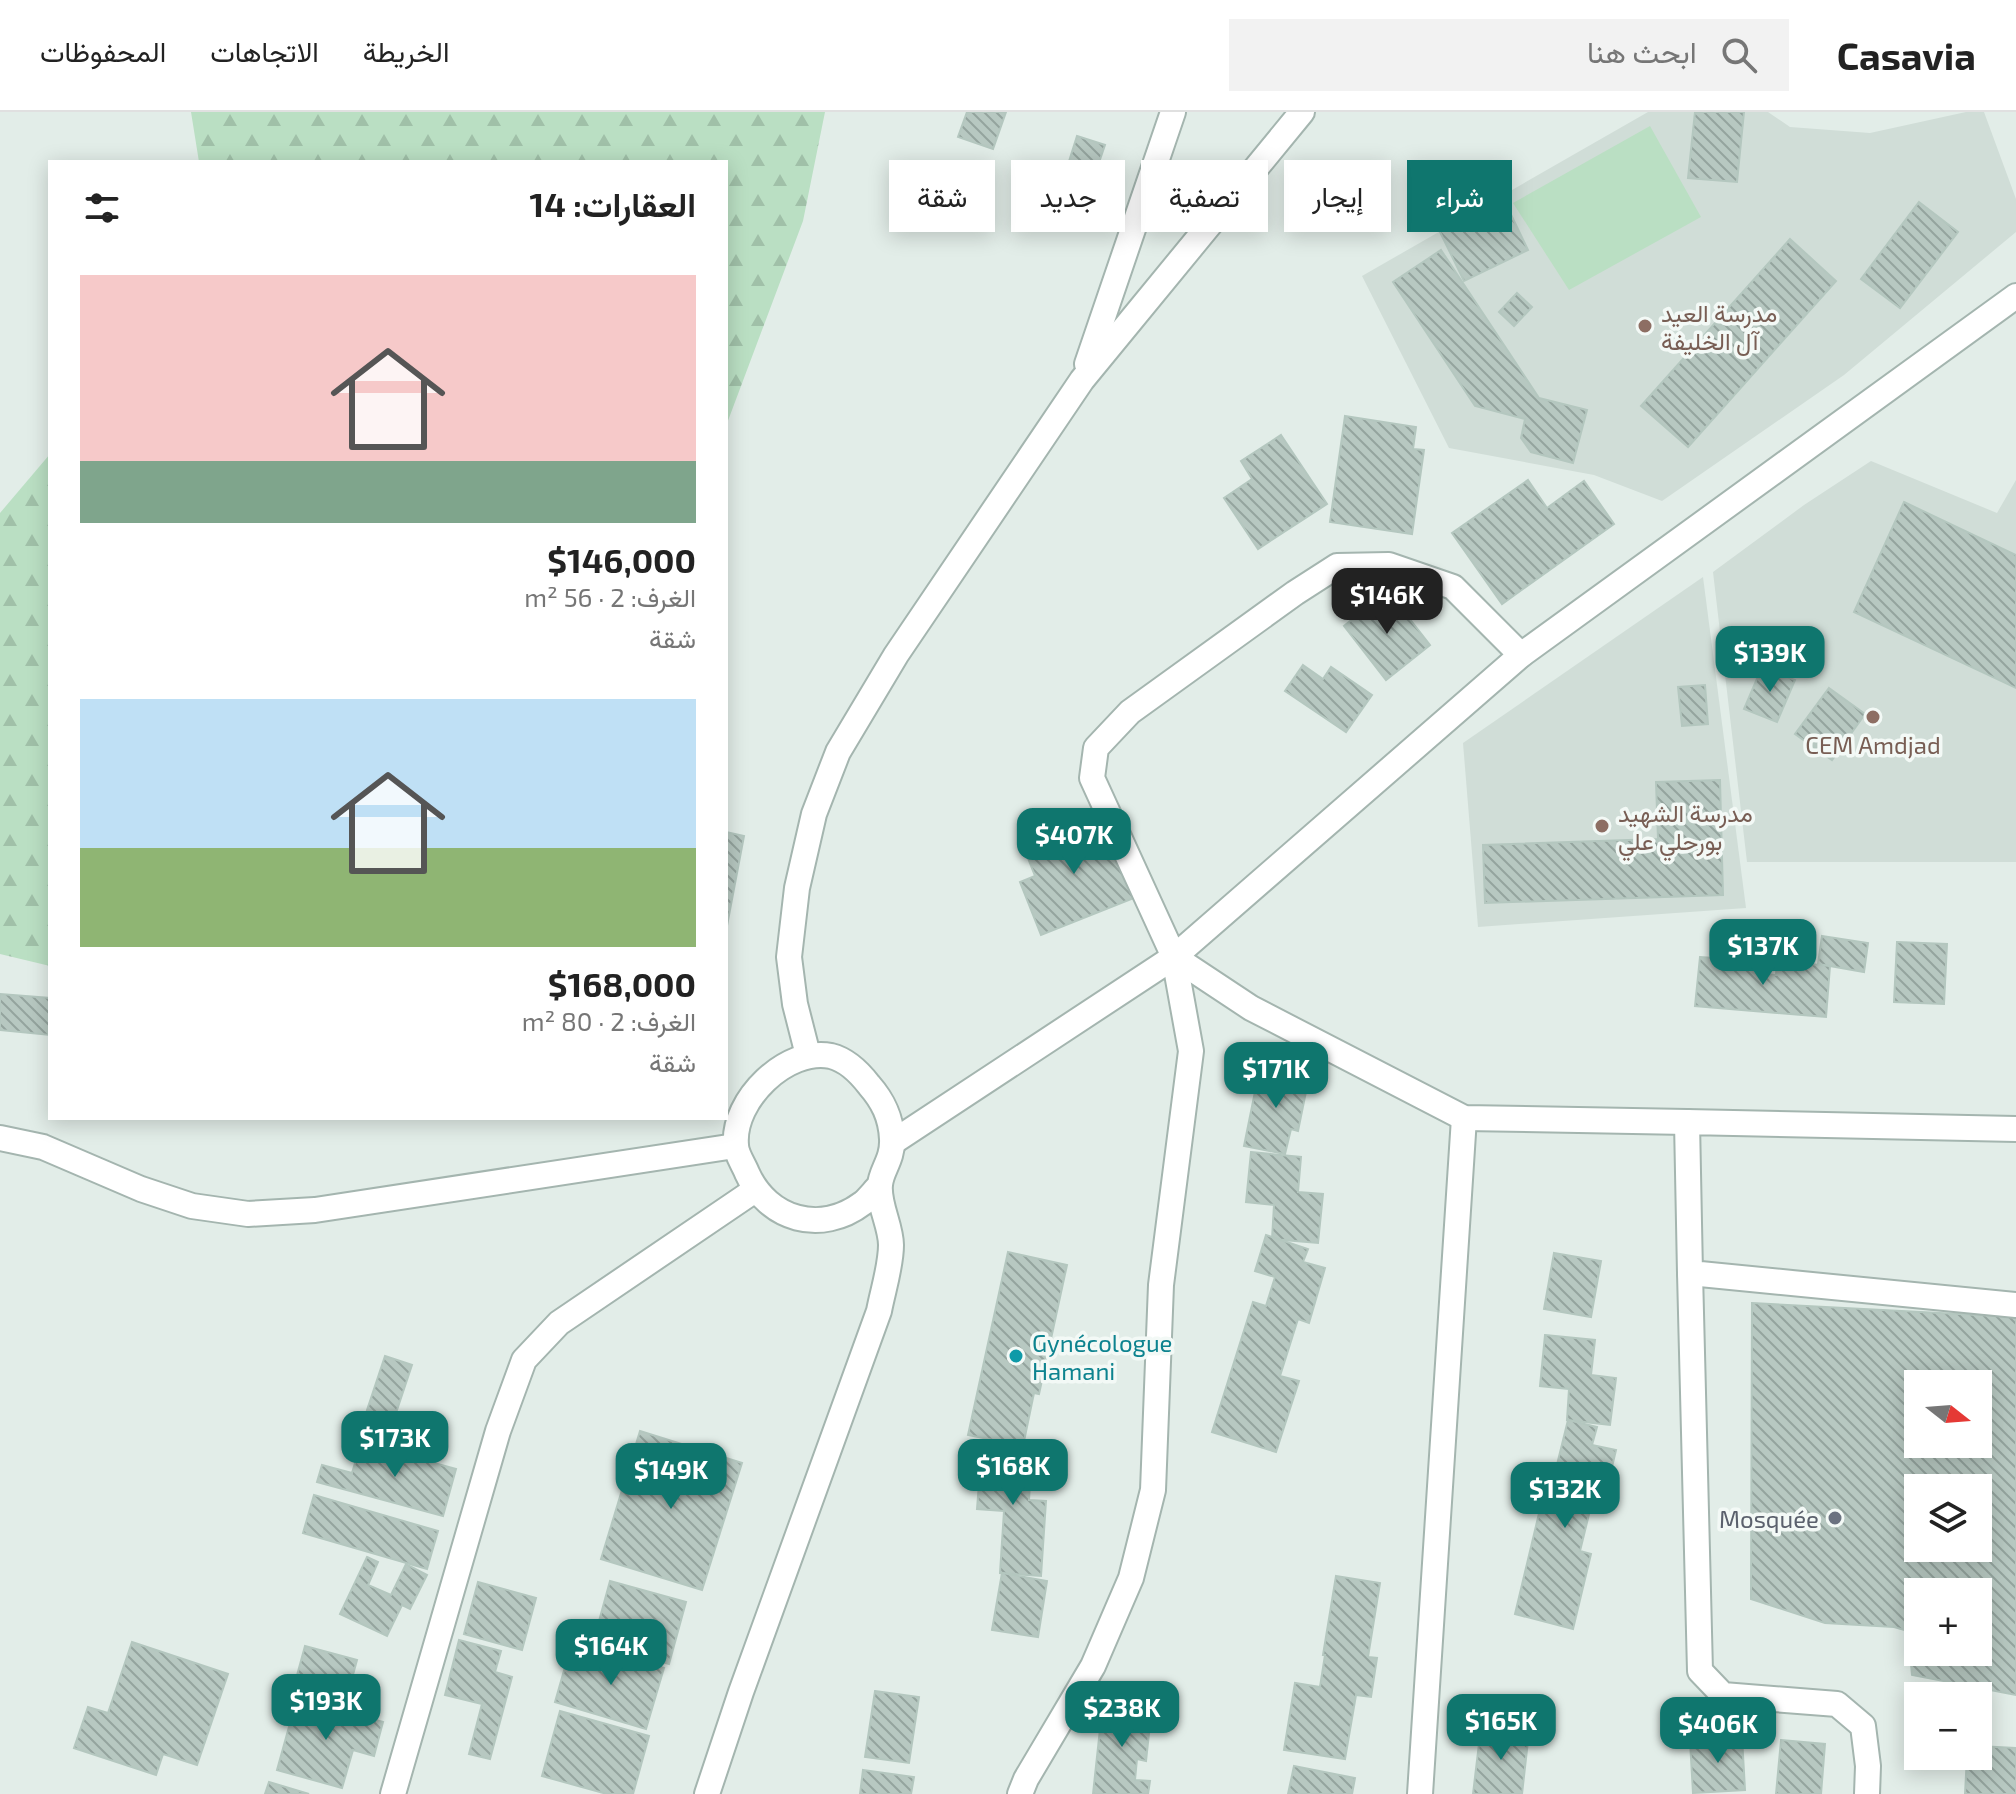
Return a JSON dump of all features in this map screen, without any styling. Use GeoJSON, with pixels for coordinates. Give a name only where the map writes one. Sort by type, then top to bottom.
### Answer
{"type":"FeatureCollection","features":[{"type":"Feature","properties":{"kind":"street"},"geometry":{"type":"LineString","coordinates":[[1082,380],[1173,112]]}},
{"type":"Feature","properties":{"kind":"street"},"geometry":{"type":"LineString","coordinates":[[808,1055],[795,1004],[789,957],[797,888],[810,828],[838,752],[896,655],[1082,380],[1302,112]]}},
{"type":"Feature","properties":{"kind":"street"},"geometry":{"type":"LineString","coordinates":[[893,1142],[1174,957],[1521,655],[2016,296]]}},
{"type":"Feature","properties":{"kind":"street"},"geometry":{"type":"LineString","coordinates":[[1020,1794],[1093,1666],[1131,1578],[1153,1490],[1161,1285],[1191,1051],[1174,957],[1092,778],[1096,748],[1130,712],[1337,566],[1389,565],[1453,587],[1521,655]]}},
{"type":"Feature","properties":{"kind":"street"},"geometry":{"type":"LineString","coordinates":[[1174,957],[1251,1008],[1464,1118],[2016,1129]]}},
{"type":"Feature","properties":{"kind":"street"},"geometry":{"type":"LineString","coordinates":[[808,1055],[829,1056],[854,1068],[882,1100],[890,1120],[893,1142],[890,1163],[880,1185],[864,1202],[843,1214],[820,1220],[797,1218],[775,1209],[755,1190],[735,1146],[739,1118],[750,1096],[767,1078],[808,1055]]}},
{"type":"Feature","properties":{"kind":"street"},"geometry":{"type":"LineString","coordinates":[[1420,1794],[1464,1118]]}},
{"type":"Feature","properties":{"kind":"street"},"geometry":{"type":"LineString","coordinates":[[1687,1122],[1700,1671],[1723,1695],[1837,1704],[1863,1726],[1868,1766],[1867,1794]]}},
{"type":"Feature","properties":{"kind":"street"},"geometry":{"type":"LineString","coordinates":[[0,1138],[43,1147],[141,1189],[192,1206],[248,1214],[315,1210],[735,1146]]}},
{"type":"Feature","properties":{"kind":"street"},"geometry":{"type":"LineString","coordinates":[[707,1794],[879,1311],[891,1245],[880,1185]]}},
{"type":"Feature","properties":{"kind":"street"},"geometry":{"type":"LineString","coordinates":[[393,1794],[498,1431],[524,1360],[559,1323],[755,1190]]}},
{"type":"Feature","properties":{"kind":"street"},"geometry":{"type":"LineString","coordinates":[[1690,1273],[2016,1305]]}},
{"type":"Feature","properties":{"kind":"shaded area","name":"مدرسة العيد آل الخليفة"},"geometry":{"type":"Polygon","coordinates":[[[1648,112],[1768,112],[1790,127],[1870,133],[1966,112],[1984,112],[2016,199],[2016,232],[1844,375],[1662,501],[1594,475],[1449,448],[1362,276],[1439,232],[1512,232],[1512,190],[1648,112]]]}},
{"type":"Feature","properties":{"kind":"shaded area","name":"CEM Amdjad"},"geometry":{"type":"Polygon","coordinates":[[[1871,461],[1997,513],[2016,480],[2016,862],[1747,862],[1713,572],[1804,505],[1871,461]]]}},
{"type":"Feature","properties":{"kind":"shaded area","name":"مدرسة الشهيد بورحلي علي"},"geometry":{"type":"Polygon","coordinates":[[[1703,577],[1746,908],[1478,927],[1463,743],[1703,577]]]}},
{"type":"Feature","properties":{"kind":"green space"},"geometry":{"type":"Polygon","coordinates":[[[191,112],[825,112],[803,221],[728,421],[728,160],[199,160],[191,112]]]}},
{"type":"Feature","properties":{"kind":"green space"},"geometry":{"type":"Polygon","coordinates":[[[1650,126],[1701,217],[1569,290],[1513,203],[1650,126]]]}},
{"type":"Feature","properties":{"kind":"green space"},"geometry":{"type":"Polygon","coordinates":[[[48,456],[48,966],[0,954],[0,513],[48,456]]]}},
{"type":"Feature","properties":{"kind":"building"},"geometry":{"type":"Polygon","coordinates":[[[967,112],[1006,112],[993,149],[958,137],[967,112]]]}},
{"type":"Feature","properties":{"kind":"building"},"geometry":{"type":"Polygon","coordinates":[[[1695,112],[1744,112],[1737,182],[1688,178],[1695,112]]]}},
{"type":"Feature","properties":{"kind":"building"},"geometry":{"type":"Polygon","coordinates":[[[1077,136],[1105,145],[1100,160],[1069,160],[1077,136]]]}},
{"type":"Feature","properties":{"kind":"building"},"geometry":{"type":"Polygon","coordinates":[[[1919,202],[1958,232],[1900,308],[1861,279],[1919,202]]]}},
{"type":"Feature","properties":{"kind":"building"},"geometry":{"type":"Polygon","coordinates":[[[1512,217],[1528,250],[1464,281],[1440,232],[1512,232],[1512,217]]]}},
{"type":"Feature","properties":{"kind":"building"},"geometry":{"type":"Polygon","coordinates":[[[1790,239],[1836,281],[1688,447],[1641,406],[1790,239]]]}},
{"type":"Feature","properties":{"kind":"building"},"geometry":{"type":"Polygon","coordinates":[[[1441,250],[1539,398],[1587,410],[1573,463],[1531,452],[1521,438],[1525,419],[1475,406],[1393,282],[1441,250]]]}},
{"type":"Feature","properties":{"kind":"building"},"geometry":{"type":"Polygon","coordinates":[[[1517,293],[1532,307],[1514,326],[1499,312],[1517,293]]]}},
{"type":"Feature","properties":{"kind":"building"},"geometry":{"type":"Polygon","coordinates":[[[1345,416],[1416,427],[1413,449],[1424,450],[1412,534],[1330,522],[1345,416]]]}},
{"type":"Feature","properties":{"kind":"building"},"geometry":{"type":"Polygon","coordinates":[[[1281,435],[1327,504],[1258,549],[1224,498],[1252,479],[1241,461],[1281,435]]]}},
{"type":"Feature","properties":{"kind":"building"},"geometry":{"type":"Polygon","coordinates":[[[1528,480],[1547,508],[1584,481],[1614,524],[1502,604],[1452,533],[1528,480]]]}},
{"type":"Feature","properties":{"kind":"building"},"geometry":{"type":"Polygon","coordinates":[[[1904,502],[2016,555],[2016,688],[1854,612],[1904,502]]]}},
{"type":"Feature","properties":{"kind":"building"},"geometry":{"type":"Polygon","coordinates":[[[1388,591],[1430,645],[1386,680],[1344,626],[1388,591]]]}},
{"type":"Feature","properties":{"kind":"building"},"geometry":{"type":"Polygon","coordinates":[[[1303,665],[1323,679],[1331,667],[1372,695],[1346,732],[1285,691],[1303,665]]]}},
{"type":"Feature","properties":{"kind":"building"},"geometry":{"type":"Polygon","coordinates":[[[1762,667],[1795,680],[1777,722],[1744,709],[1762,667]]]}},
{"type":"Feature","properties":{"kind":"building"},"geometry":{"type":"Polygon","coordinates":[[[1705,685],[1708,724],[1682,726],[1678,687],[1705,685]]]}},
{"type":"Feature","properties":{"kind":"building"},"geometry":{"type":"Polygon","coordinates":[[[1829,688],[1865,714],[1832,760],[1795,734],[1829,688]]]}},
{"type":"Feature","properties":{"kind":"building"},"geometry":{"type":"Polygon","coordinates":[[[1720,780],[1723,895],[1485,903],[1483,845],[1658,839],[1656,782],[1720,780]]]}},
{"type":"Feature","properties":{"kind":"building"},"geometry":{"type":"Polygon","coordinates":[[[1102,816],[1134,898],[1041,935],[1020,882],[1035,876],[1024,848],[1102,816]]]}},
{"type":"Feature","properties":{"kind":"building"},"geometry":{"type":"Polygon","coordinates":[[[728,832],[744,836],[728,920],[728,832]]]}},
{"type":"Feature","properties":{"kind":"building"},"geometry":{"type":"Polygon","coordinates":[[[1822,936],[1868,943],[1864,972],[1818,964],[1822,936]]]}},
{"type":"Feature","properties":{"kind":"building"},"geometry":{"type":"Polygon","coordinates":[[[1897,942],[1947,944],[1944,1004],[1894,1002],[1897,942]]]}},
{"type":"Feature","properties":{"kind":"building"},"geometry":{"type":"Polygon","coordinates":[[[1700,957],[1754,961],[1753,973],[1776,975],[1777,961],[1830,966],[1826,1017],[1695,1006],[1700,957]]]}},
{"type":"Feature","properties":{"kind":"building"},"geometry":{"type":"Polygon","coordinates":[[[0,994],[48,998],[48,1035],[0,1030],[0,994]]]}},
{"type":"Feature","properties":{"kind":"building"},"geometry":{"type":"Polygon","coordinates":[[[1260,1067],[1309,1077],[1298,1131],[1291,1129],[1285,1154],[1244,1146],[1260,1067]]]}},
{"type":"Feature","properties":{"kind":"building"},"geometry":{"type":"Polygon","coordinates":[[[1251,1152],[1301,1157],[1298,1192],[1323,1194],[1318,1243],[1272,1239],[1274,1205],[1246,1202],[1251,1152]]]}},
{"type":"Feature","properties":{"kind":"building"},"geometry":{"type":"Polygon","coordinates":[[[1266,1235],[1308,1249],[1303,1262],[1325,1268],[1309,1323],[1298,1319],[1280,1376],[1299,1381],[1276,1452],[1212,1432],[1253,1302],[1266,1306],[1275,1277],[1255,1271],[1266,1235]]]}},
{"type":"Feature","properties":{"kind":"building","name":"Gynécologue Hamani"},"geometry":{"type":"Polygon","coordinates":[[[1008,1252],[1067,1265],[1039,1394],[1034,1393],[1023,1446],[968,1435],[1008,1252]]]}},
{"type":"Feature","properties":{"kind":"building"},"geometry":{"type":"Polygon","coordinates":[[[1554,1253],[1601,1261],[1591,1317],[1544,1309],[1554,1253]]]}},
{"type":"Feature","properties":{"kind":"building","name":"Mosquée"},"geometry":{"type":"Polygon","coordinates":[[[1752,1303],[2016,1317],[2016,1695],[1992,1690],[1992,1682],[1948,1682],[1912,1675],[1911,1666],[1992,1666],[1992,1578],[1904,1578],[1904,1630],[1825,1623],[1751,1599],[1752,1303]]]}},
{"type":"Feature","properties":{"kind":"building"},"geometry":{"type":"Polygon","coordinates":[[[1545,1335],[1595,1340],[1591,1375],[1616,1378],[1610,1425],[1567,1420],[1569,1389],[1540,1386],[1545,1335]]]}},
{"type":"Feature","properties":{"kind":"building"},"geometry":{"type":"Polygon","coordinates":[[[385,1356],[412,1365],[394,1419],[367,1410],[385,1356]]]}},
{"type":"Feature","properties":{"kind":"building"},"geometry":{"type":"Polygon","coordinates":[[[1568,1420],[1597,1427],[1592,1445],[1616,1450],[1603,1505],[1592,1502],[1580,1551],[1591,1554],[1573,1629],[1515,1614],[1546,1484],[1552,1485],[1568,1420]]]}},
{"type":"Feature","properties":{"kind":"building"},"geometry":{"type":"Polygon","coordinates":[[[640,1431],[742,1463],[702,1590],[601,1559],[640,1431]]]}},
{"type":"Feature","properties":{"kind":"building"},"geometry":{"type":"Polygon","coordinates":[[[361,1443],[456,1469],[443,1516],[317,1482],[322,1465],[352,1473],[361,1443]]]}},
{"type":"Feature","properties":{"kind":"building"},"geometry":{"type":"Polygon","coordinates":[[[982,1445],[1032,1448],[1029,1500],[1046,1501],[1041,1576],[1000,1573],[1004,1511],[977,1509],[982,1445]]]}},
{"type":"Feature","properties":{"kind":"building"},"geometry":{"type":"Polygon","coordinates":[[[314,1495],[438,1531],[427,1569],[303,1533],[314,1495]]]}},
{"type":"Feature","properties":{"kind":"building"},"geometry":{"type":"Polygon","coordinates":[[[367,1557],[378,1562],[368,1585],[391,1595],[406,1564],[427,1575],[410,1609],[402,1605],[387,1636],[340,1614],[367,1557]]]}},
{"type":"Feature","properties":{"kind":"building"},"geometry":{"type":"Polygon","coordinates":[[[1002,1573],[1047,1581],[1038,1637],[992,1630],[1002,1573]]]}},
{"type":"Feature","properties":{"kind":"building"},"geometry":{"type":"Polygon","coordinates":[[[1336,1576],[1380,1583],[1368,1657],[1377,1658],[1371,1697],[1356,1695],[1345,1759],[1284,1750],[1295,1683],[1320,1687],[1336,1576]]]}},
{"type":"Feature","properties":{"kind":"building"},"geometry":{"type":"Polygon","coordinates":[[[610,1581],[686,1602],[669,1664],[593,1643],[610,1581]]]}},
{"type":"Feature","properties":{"kind":"building"},"geometry":{"type":"Polygon","coordinates":[[[478,1582],[536,1598],[522,1650],[464,1634],[478,1582]]]}},
{"type":"Feature","properties":{"kind":"building"},"geometry":{"type":"Polygon","coordinates":[[[459,1640],[501,1651],[495,1672],[512,1677],[490,1759],[469,1754],[482,1704],[445,1695],[459,1640]]]}},
{"type":"Feature","properties":{"kind":"building"},"geometry":{"type":"Polygon","coordinates":[[[132,1642],[228,1674],[197,1765],[163,1754],[156,1775],[74,1748],[88,1707],[108,1713],[132,1642]]]}},
{"type":"Feature","properties":{"kind":"building"},"geometry":{"type":"Polygon","coordinates":[[[584,1645],[664,1668],[646,1729],[555,1702],[565,1667],[577,1671],[584,1645]]]}},
{"type":"Feature","properties":{"kind":"building"},"geometry":{"type":"Polygon","coordinates":[[[305,1646],[357,1660],[345,1704],[293,1690],[305,1646]]]}},
{"type":"Feature","properties":{"kind":"building"},"geometry":{"type":"Polygon","coordinates":[[[875,1691],[919,1697],[909,1763],[865,1757],[875,1691]]]}},
{"type":"Feature","properties":{"kind":"building"},"geometry":{"type":"Polygon","coordinates":[[[297,1698],[383,1722],[374,1756],[353,1750],[342,1788],[277,1770],[297,1698]]]}},
{"type":"Feature","properties":{"kind":"building"},"geometry":{"type":"Polygon","coordinates":[[[1103,1701],[1152,1706],[1146,1761],[1137,1759],[1135,1780],[1150,1781],[1148,1794],[1093,1794],[1103,1701]]]}},
{"type":"Feature","properties":{"kind":"building"},"geometry":{"type":"Polygon","coordinates":[[[560,1711],[649,1736],[633,1794],[607,1794],[542,1776],[560,1711]]]}},
{"type":"Feature","properties":{"kind":"building"},"geometry":{"type":"Polygon","coordinates":[[[1481,1727],[1529,1732],[1522,1794],[1473,1794],[1481,1727]]]}},
{"type":"Feature","properties":{"kind":"building"},"geometry":{"type":"Polygon","coordinates":[[[1742,1737],[1745,1790],[1693,1793],[1690,1741],[1742,1737]]]}},
{"type":"Feature","properties":{"kind":"building"},"geometry":{"type":"Polygon","coordinates":[[[1781,1740],[1825,1744],[1821,1794],[1776,1794],[1781,1740]]]}},
{"type":"Feature","properties":{"kind":"building"},"geometry":{"type":"Polygon","coordinates":[[[1992,1747],[2016,1748],[2016,1794],[1965,1794],[1966,1770],[1992,1770],[1992,1747]]]}},
{"type":"Feature","properties":{"kind":"building"},"geometry":{"type":"Polygon","coordinates":[[[1294,1766],[1355,1778],[1352,1794],[1288,1794],[1294,1766]]]}},
{"type":"Feature","properties":{"kind":"building"},"geometry":{"type":"Polygon","coordinates":[[[863,1770],[914,1777],[911,1794],[860,1794],[863,1770]]]}},
{"type":"Feature","properties":{"kind":"building"},"geometry":{"type":"Polygon","coordinates":[[[269,1782],[309,1794],[265,1794],[269,1782]]]}},
{"type":"Feature","properties":{"kind":"place","name":"مدرسة العيد آل الخليفة"},"geometry":{"type":"Point","coordinates":[1645,326]}},
{"type":"Feature","properties":{"kind":"place","name":"CEM Amdjad"},"geometry":{"type":"Point","coordinates":[1873,717]}},
{"type":"Feature","properties":{"kind":"place","name":"مدرسة الشهيد بورحلي علي"},"geometry":{"type":"Point","coordinates":[1602,826]}},
{"type":"Feature","properties":{"kind":"place","name":"Gynécologue Hamani"},"geometry":{"type":"Point","coordinates":[1016,1356]}},
{"type":"Feature","properties":{"kind":"place","name":"Mosquée"},"geometry":{"type":"Point","coordinates":[1835,1518]}}]}
